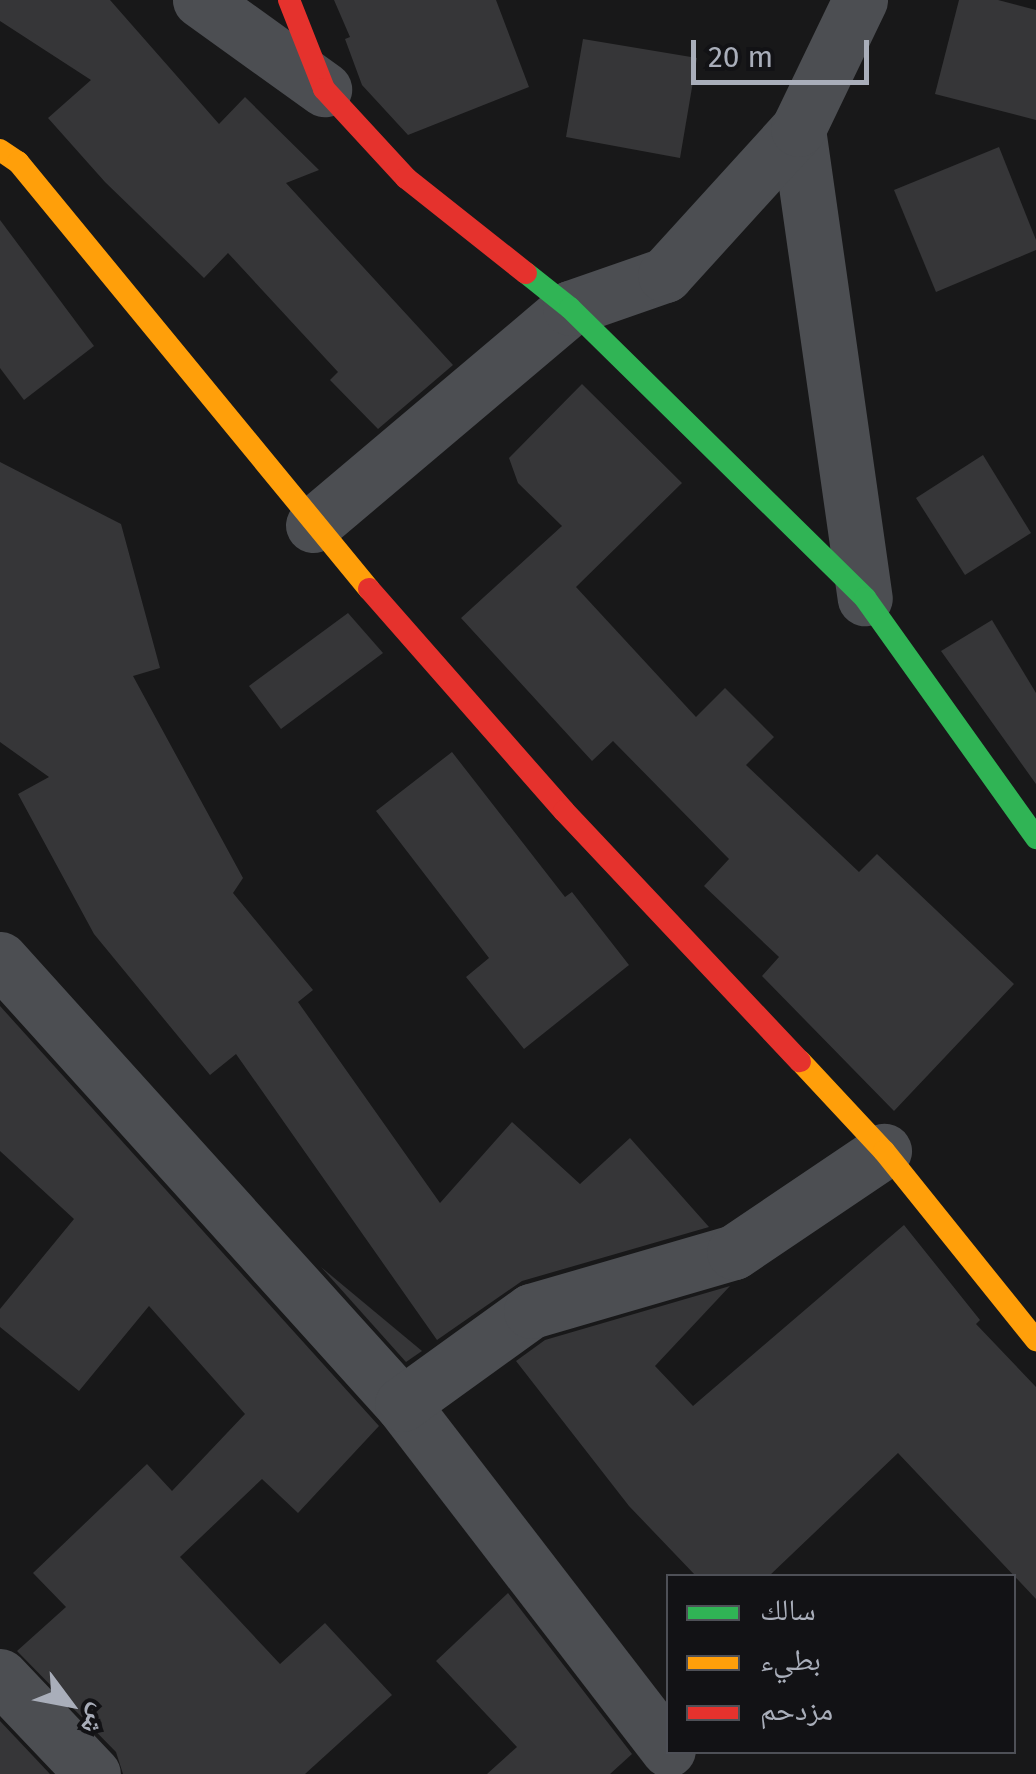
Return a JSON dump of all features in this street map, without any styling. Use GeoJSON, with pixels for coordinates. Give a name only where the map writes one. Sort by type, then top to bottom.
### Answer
{"type":"FeatureCollection","features":[{"type":"Feature","properties":{"kind":"street"},"geometry":{"type":"LineString","coordinates":[[200,0],[324,89],[406,178],[570,308],[865,598],[1036,838]]}},
{"type":"Feature","properties":{"kind":"street"},"geometry":{"type":"LineString","coordinates":[[289,0],[324,89]]}},
{"type":"Feature","properties":{"kind":"street"},"geometry":{"type":"LineString","coordinates":[[313,526],[570,308],[665,275],[798,129],[860,0]]}},
{"type":"Feature","properties":{"kind":"street"},"geometry":{"type":"LineString","coordinates":[[798,129],[865,598]]}},
{"type":"Feature","properties":{"kind":"street"},"geometry":{"type":"LineString","coordinates":[[0,150],[18,162],[313,526],[564,811],[884,1151],[1036,1340]]}},
{"type":"Feature","properties":{"kind":"street"},"geometry":{"type":"LineString","coordinates":[[7,979],[402,1404],[666,1747]]}},
{"type":"Feature","properties":{"kind":"street"},"geometry":{"type":"LineString","coordinates":[[402,1404],[531,1311],[734,1252],[884,1151]]}},
{"type":"Feature","properties":{"kind":"street"},"geometry":{"type":"LineString","coordinates":[[0,1676],[93,1774]]}},
{"type":"Feature","properties":{"kind":"street"},"geometry":{"type":"LineString","coordinates":[[671,1754],[687,1774]]}},
{"type":"Feature","properties":{"kind":"building"},"geometry":{"type":"Polygon","coordinates":[[[0,0],[110,0],[219,124],[245,97],[319,170],[286,183],[453,365],[378,429],[330,380],[338,372],[228,253],[204,278],[105,182],[48,118],[91,80],[0,21],[0,0]]]}},
{"type":"Feature","properties":{"kind":"building"},"geometry":{"type":"Polygon","coordinates":[[[334,0],[496,0],[529,87],[408,135],[362,85],[345,39],[350,37],[334,0]]]}},
{"type":"Feature","properties":{"kind":"building"},"geometry":{"type":"Polygon","coordinates":[[[959,0],[998,0],[1036,10],[1036,120],[935,94],[959,0]]]}},
{"type":"Feature","properties":{"kind":"building"},"geometry":{"type":"Polygon","coordinates":[[[583,39],[697,58],[680,158],[566,137],[583,39]]]}},
{"type":"Feature","properties":{"kind":"building"},"geometry":{"type":"Polygon","coordinates":[[[999,147],[1036,240],[1036,250],[936,292],[894,190],[999,147]]]}},
{"type":"Feature","properties":{"kind":"building"},"geometry":{"type":"Polygon","coordinates":[[[0,220],[94,346],[24,400],[0,368],[0,220]]]}},
{"type":"Feature","properties":{"kind":"building"},"geometry":{"type":"Polygon","coordinates":[[[582,384],[682,483],[576,587],[696,717],[725,688],[774,737],[746,765],[859,872],[877,854],[1014,984],[894,1111],[762,976],[779,957],[704,886],[729,859],[613,741],[592,761],[461,618],[562,526],[518,483],[509,458],[582,384]]]}},
{"type":"Feature","properties":{"kind":"building"},"geometry":{"type":"Polygon","coordinates":[[[983,455],[1031,533],[965,575],[916,498],[983,455]]]}},
{"type":"Feature","properties":{"kind":"building"},"geometry":{"type":"Polygon","coordinates":[[[0,462],[121,524],[160,668],[133,676],[243,878],[233,893],[313,990],[298,1002],[440,1203],[512,1122],[580,1184],[630,1138],[709,1227],[522,1281],[437,1340],[236,1054],[210,1075],[94,934],[18,794],[49,777],[0,742],[0,462]]]}},
{"type":"Feature","properties":{"kind":"building"},"geometry":{"type":"Polygon","coordinates":[[[348,613],[383,653],[281,729],[249,686],[348,613]]]}},
{"type":"Feature","properties":{"kind":"building"},"geometry":{"type":"Polygon","coordinates":[[[992,620],[1036,693],[1036,784],[941,651],[992,620]]]}},
{"type":"Feature","properties":{"kind":"building"},"geometry":{"type":"Polygon","coordinates":[[[452,752],[565,897],[572,892],[629,965],[524,1049],[466,977],[489,958],[376,811],[452,752]]]}},
{"type":"Feature","properties":{"kind":"building"},"geometry":{"type":"Polygon","coordinates":[[[0,1006],[379,1426],[298,1513],[262,1479],[180,1557],[280,1664],[325,1623],[392,1695],[305,1774],[123,1774],[116,1752],[17,1651],[66,1607],[33,1573],[147,1464],[172,1491],[245,1414],[149,1306],[79,1391],[0,1327],[0,1309],[74,1219],[0,1151],[0,1006]]]}},
{"type":"Feature","properties":{"kind":"building"},"geometry":{"type":"Polygon","coordinates":[[[904,1225],[980,1320],[976,1324],[1036,1387],[1036,1599],[898,1453],[771,1574],[694,1574],[629,1506],[516,1361],[545,1340],[730,1286],[655,1366],[693,1406],[904,1225]]]}},
{"type":"Feature","properties":{"kind":"building"},"geometry":{"type":"Polygon","coordinates":[[[321,1267],[422,1351],[406,1362],[321,1267]]]}},
{"type":"Feature","properties":{"kind":"building"},"geometry":{"type":"Polygon","coordinates":[[[508,1593],[632,1754],[610,1774],[487,1774],[517,1747],[436,1661],[508,1593]]]}},
{"type":"Feature","properties":{"kind":"building"},"geometry":{"type":"Polygon","coordinates":[[[0,1721],[50,1774],[0,1774],[0,1721]]]}},
{"type":"Feature","properties":{"kind":"traffic: fast"},"geometry":{"type":"LineString","coordinates":[[526,273],[570,308],[865,598],[1036,838]]}},
{"type":"Feature","properties":{"kind":"traffic: slow"},"geometry":{"type":"LineString","coordinates":[[0,150],[18,162],[369,589]]}},
{"type":"Feature","properties":{"kind":"traffic: slow"},"geometry":{"type":"LineString","coordinates":[[800,1061],[884,1151],[1036,1340]]}},
{"type":"Feature","properties":{"kind":"traffic: jam"},"geometry":{"type":"LineString","coordinates":[[289,0],[324,89],[406,178],[526,273]]}},
{"type":"Feature","properties":{"kind":"traffic: jam"},"geometry":{"type":"LineString","coordinates":[[369,589],[564,811],[800,1061]]}}]}
